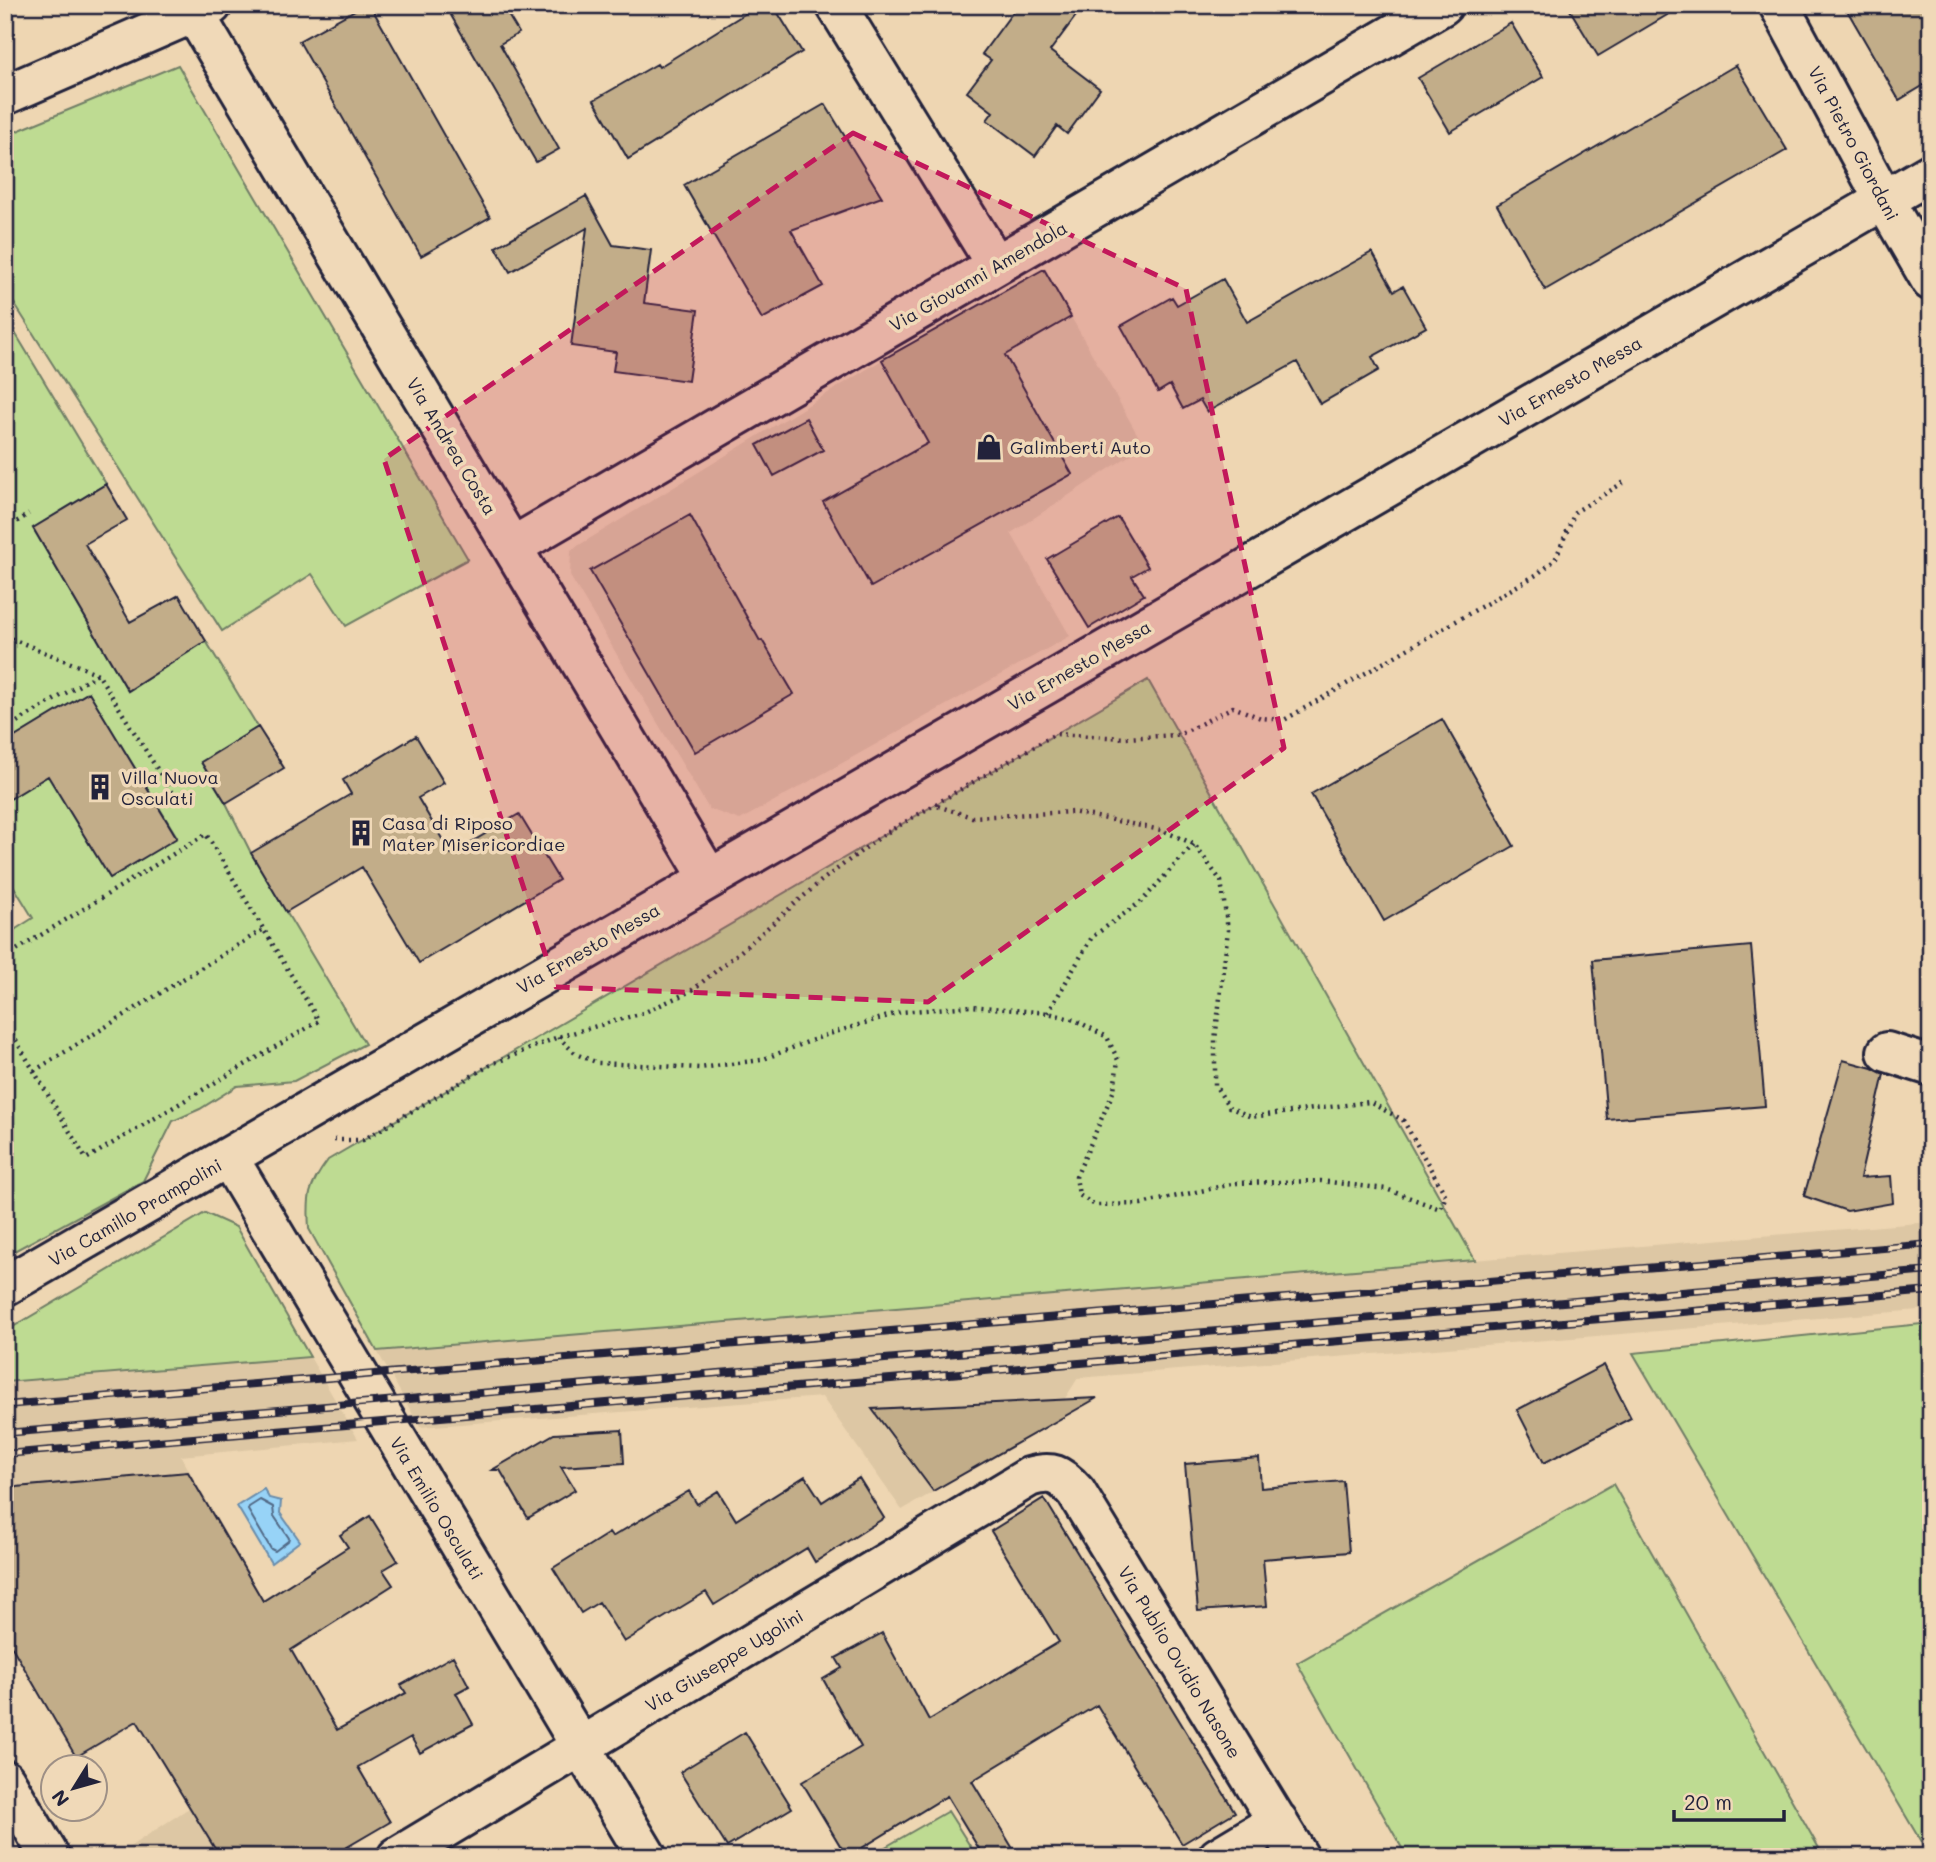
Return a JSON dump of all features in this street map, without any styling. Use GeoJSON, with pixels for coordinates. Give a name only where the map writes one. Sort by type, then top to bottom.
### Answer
{"type":"FeatureCollection","features":[{"type":"Feature","properties":{"kind":"street"},"geometry":{"type":"LineString","coordinates":[[836,5],[996,265]]}},
{"type":"Feature","properties":{"kind":"street","name":"Via Giovanni Amendola"},"geometry":{"type":"LineString","coordinates":[[512,547],[1443,5]]}},
{"type":"Feature","properties":{"kind":"street","name":"Via Pietro Giordani"},"geometry":{"type":"LineString","coordinates":[[1779,5],[1931,281]]}},
{"type":"Feature","properties":{"kind":"street"},"geometry":{"type":"LineString","coordinates":[[5,95],[203,9]]}},
{"type":"Feature","properties":{"kind":"street","name":"Via Andrea Costa"},"geometry":{"type":"LineString","coordinates":[[203,9],[512,547],[709,878]]}},
{"type":"Feature","properties":{"kind":"street","name":"Via Ernesto Messa"},"geometry":{"type":"LineString","coordinates":[[228,1157],[1931,173]]}},
{"type":"Feature","properties":{"kind":"street"},"geometry":{"type":"LineString","coordinates":[[1887,1052],[1931,1066]]}},
{"type":"Feature","properties":{"kind":"street","name":"Via Camillo Prampolini"},"geometry":{"type":"LineString","coordinates":[[5,1286],[228,1157]]}},
{"type":"Feature","properties":{"kind":"street","name":"Via Emilio Osculati"},"geometry":{"type":"LineString","coordinates":[[228,1157],[647,1857]]}},
{"type":"Feature","properties":{"kind":"street","name":"Via Giuseppe Ugolini"},"geometry":{"type":"LineString","coordinates":[[397,1857],[1029,1477],[1054,1473]]}},
{"type":"Feature","properties":{"kind":"street","name":"Via Publio Ovidio Nasone"},"geometry":{"type":"LineString","coordinates":[[1054,1473],[1066,1480],[1076,1492],[1299,1857]]}},
{"type":"Feature","properties":{"kind":"street"},"geometry":{"type":"LineString","coordinates":[[5,1780],[50,1857]]}},
{"type":"Feature","properties":{"kind":"street"},"geometry":{"type":"LineString","coordinates":[[1218,1857],[1278,1821]]}},
{"type":"Feature","properties":{"kind":"path"},"geometry":{"type":"LineString","coordinates":[[311,1109],[334,1141],[363,1140],[492,1064],[558,1037],[643,1013],[691,991],[821,881],[883,835],[1055,734],[1125,738],[1179,736],[1233,707],[1261,718],[1284,720],[1536,575],[1555,560],[1575,512],[1626,481]]}},
{"type":"Feature","properties":{"kind":"path"},"geometry":{"type":"LineString","coordinates":[[5,529],[29,514]]}},
{"type":"Feature","properties":{"kind":"path"},"geometry":{"type":"LineString","coordinates":[[5,636],[98,674],[174,796]]}},
{"type":"Feature","properties":{"kind":"path"},"geometry":{"type":"LineString","coordinates":[[5,729],[98,674]]}},
{"type":"Feature","properties":{"kind":"path"},"geometry":{"type":"LineString","coordinates":[[558,1037],[576,1054],[598,1063],[700,1068],[761,1060],[826,1035],[901,1012],[971,1006],[1048,1013],[1074,1020],[1107,1037],[1118,1060],[1114,1090],[1076,1177],[1079,1195],[1095,1205],[1141,1203],[1237,1183],[1321,1181],[1386,1189],[1440,1209],[1446,1196],[1403,1120],[1369,1102],[1251,1117],[1228,1107],[1215,1084],[1215,1040],[1228,930],[1221,881],[1194,844],[1161,830],[1072,812],[972,817],[934,806]]}},
{"type":"Feature","properties":{"kind":"path"},"geometry":{"type":"LineString","coordinates":[[5,957],[206,834],[319,1021],[86,1159],[5,1022]]}},
{"type":"Feature","properties":{"kind":"path"},"geometry":{"type":"LineString","coordinates":[[1048,1013],[1092,937],[1142,901],[1194,844]]}},
{"type":"Feature","properties":{"kind":"path"},"geometry":{"type":"LineString","coordinates":[[34,1070],[264,929]]}},
{"type":"Feature","properties":{"kind":"highlighted area"},"geometry":{"type":"Polygon","coordinates":[[[853,133],[1186,289],[1284,748],[928,1002],[556,987],[384,459],[853,133]]]}},
{"type":"Feature","properties":{"kind":"shaded area"},"geometry":{"type":"Polygon","coordinates":[[[1044,269],[1144,446],[1011,533],[1070,636],[740,820],[709,809],[570,576],[571,550],[882,360],[1044,269]]]}},
{"type":"Feature","properties":{"kind":"shaded area"},"geometry":{"type":"Polygon","coordinates":[[[1931,1222],[1931,1309],[1078,1378],[1064,1400],[1071,1413],[902,1510],[822,1397],[420,1427],[377,1351],[1931,1222]]]}},
{"type":"Feature","properties":{"kind":"shaded area"},"geometry":{"type":"Polygon","coordinates":[[[310,1357],[358,1439],[181,1456],[390,1822],[330,1857],[114,1857],[189,1808],[137,1721],[5,1561],[5,1382],[310,1357]]]}},
{"type":"Feature","properties":{"kind":"green space"},"geometry":{"type":"Polygon","coordinates":[[[178,65],[468,559],[346,626],[312,574],[222,631],[5,289],[5,136],[178,65]]]}},
{"type":"Feature","properties":{"kind":"green space"},"geometry":{"type":"Polygon","coordinates":[[[5,316],[106,484],[33,528],[128,691],[206,641],[258,727],[201,762],[226,803],[251,853],[365,1044],[294,1081],[237,1086],[200,1109],[173,1121],[143,1181],[5,1256],[5,936],[33,918],[5,872],[5,802],[48,776],[110,878],[177,837],[89,693],[5,743],[5,316]]]}},
{"type":"Feature","properties":{"kind":"green space"},"geometry":{"type":"Polygon","coordinates":[[[1148,680],[1475,1260],[377,1351],[309,1229],[310,1192],[328,1160],[1148,680]]]}},
{"type":"Feature","properties":{"kind":"green space"},"geometry":{"type":"Polygon","coordinates":[[[205,1213],[236,1227],[310,1357],[5,1382],[5,1330],[205,1213]]]}},
{"type":"Feature","properties":{"kind":"green space"},"geometry":{"type":"Polygon","coordinates":[[[1931,1323],[1931,1857],[1930,1857],[1633,1353],[1931,1323]]]}},
{"type":"Feature","properties":{"kind":"green space"},"geometry":{"type":"Polygon","coordinates":[[[1613,1484],[1824,1857],[1407,1857],[1297,1663],[1613,1484]]]}},
{"type":"Feature","properties":{"kind":"green space"},"geometry":{"type":"Polygon","coordinates":[[[948,1811],[977,1857],[868,1857],[948,1811]]]}},
{"type":"Feature","properties":{"kind":"water"},"geometry":{"type":"Polygon","coordinates":[[[264,1489],[269,1498],[281,1501],[280,1513],[300,1541],[271,1563],[237,1506],[264,1489]]]}},
{"type":"Feature","properties":{"kind":"building"},"geometry":{"type":"Polygon","coordinates":[[[364,5],[370,5],[490,217],[421,256],[299,41],[364,5]]]}},
{"type":"Feature","properties":{"kind":"building"},"geometry":{"type":"Polygon","coordinates":[[[445,5],[502,5],[519,33],[500,44],[559,149],[536,162],[445,5]]]}},
{"type":"Feature","properties":{"kind":"building"},"geometry":{"type":"Polygon","coordinates":[[[759,5],[773,5],[802,52],[628,159],[594,100],[657,64],[659,67],[759,5]]]}},
{"type":"Feature","properties":{"kind":"building"},"geometry":{"type":"Polygon","coordinates":[[[1018,5],[1084,5],[1050,51],[1100,89],[1067,134],[1057,126],[1035,156],[987,120],[993,112],[967,92],[991,60],[982,54],[1018,5]]]}},
{"type":"Feature","properties":{"kind":"building"},"geometry":{"type":"Polygon","coordinates":[[[1567,5],[1684,5],[1598,56],[1567,5]]]}},
{"type":"Feature","properties":{"kind":"building"},"geometry":{"type":"Polygon","coordinates":[[[1844,5],[1931,5],[1931,81],[1899,100],[1844,5]]]}},
{"type":"Feature","properties":{"kind":"building"},"geometry":{"type":"Polygon","coordinates":[[[1511,23],[1543,77],[1450,132],[1418,78],[1511,23]]]}},
{"type":"Feature","properties":{"kind":"building"},"geometry":{"type":"Polygon","coordinates":[[[1736,65],[1787,150],[1545,290],[1497,205],[1736,65]]]}},
{"type":"Feature","properties":{"kind":"building"},"geometry":{"type":"Polygon","coordinates":[[[825,104],[882,197],[791,230],[823,286],[762,319],[684,185],[825,104]]]}},
{"type":"Feature","properties":{"kind":"building"},"geometry":{"type":"Polygon","coordinates":[[[586,196],[613,245],[651,250],[644,303],[698,310],[688,381],[613,371],[616,352],[571,346],[587,228],[510,272],[496,247],[586,196]]]}},
{"type":"Feature","properties":{"kind":"building"},"geometry":{"type":"Polygon","coordinates":[[[1372,252],[1394,291],[1403,286],[1426,327],[1372,357],[1379,370],[1320,404],[1297,362],[1207,412],[1200,400],[1183,409],[1170,385],[1158,392],[1121,326],[1172,297],[1177,305],[1223,279],[1247,322],[1372,252]]]}},
{"type":"Feature","properties":{"kind":"building","name":"Galimberti Auto"},"geometry":{"type":"Polygon","coordinates":[[[1044,269],[1071,317],[1005,355],[1072,474],[871,587],[823,502],[928,443],[882,360],[1044,269]]]}},
{"type":"Feature","properties":{"kind":"building"},"geometry":{"type":"Polygon","coordinates":[[[806,418],[823,450],[774,476],[757,445],[806,418]]]}},
{"type":"Feature","properties":{"kind":"building"},"geometry":{"type":"Polygon","coordinates":[[[106,484],[127,520],[85,544],[130,622],[179,595],[206,641],[128,691],[33,528],[106,484]]]}},
{"type":"Feature","properties":{"kind":"building"},"geometry":{"type":"Polygon","coordinates":[[[690,515],[760,641],[762,640],[794,694],[695,752],[590,571],[690,515]]]}},
{"type":"Feature","properties":{"kind":"building"},"geometry":{"type":"Polygon","coordinates":[[[1118,517],[1148,567],[1132,576],[1144,595],[1089,628],[1047,559],[1118,517]]]}},
{"type":"Feature","properties":{"kind":"building","name":"Villa Nuova Osculati"},"geometry":{"type":"Polygon","coordinates":[[[89,692],[177,838],[110,878],[48,776],[5,802],[5,743],[89,692]]]}},
{"type":"Feature","properties":{"kind":"building"},"geometry":{"type":"Polygon","coordinates":[[[1442,719],[1514,846],[1384,921],[1311,794],[1442,719]]]}},
{"type":"Feature","properties":{"kind":"building"},"geometry":{"type":"Polygon","coordinates":[[[258,727],[284,768],[226,803],[201,762],[258,727]]]}},
{"type":"Feature","properties":{"kind":"building","name":"Casa di Riposo Mater Misericordiae"},"geometry":{"type":"Polygon","coordinates":[[[416,736],[444,783],[418,798],[451,854],[519,814],[559,880],[419,963],[362,867],[286,912],[251,853],[351,794],[343,780],[416,736]]]}},
{"type":"Feature","properties":{"kind":"building"},"geometry":{"type":"Polygon","coordinates":[[[1751,946],[1765,1106],[1607,1119],[1593,960],[1751,946]]]}},
{"type":"Feature","properties":{"kind":"building"},"geometry":{"type":"Polygon","coordinates":[[[1843,1060],[1884,1074],[1860,1178],[1891,1176],[1893,1203],[1847,1211],[1804,1196],[1843,1060]]]}},
{"type":"Feature","properties":{"kind":"building"},"geometry":{"type":"Polygon","coordinates":[[[1604,1365],[1631,1418],[1544,1463],[1517,1410],[1604,1365]]]}},
{"type":"Feature","properties":{"kind":"building"},"geometry":{"type":"Polygon","coordinates":[[[1097,1398],[933,1491],[872,1409],[1097,1398]]]}},
{"type":"Feature","properties":{"kind":"building"},"geometry":{"type":"Polygon","coordinates":[[[622,1430],[624,1463],[561,1467],[575,1490],[528,1518],[500,1470],[492,1470],[554,1434],[622,1430]]]}},
{"type":"Feature","properties":{"kind":"building"},"geometry":{"type":"Polygon","coordinates":[[[1259,1458],[1261,1488],[1343,1481],[1349,1552],[1263,1559],[1267,1606],[1198,1611],[1185,1464],[1259,1458]]]}},
{"type":"Feature","properties":{"kind":"building"},"geometry":{"type":"Polygon","coordinates":[[[188,1472],[263,1601],[348,1547],[340,1535],[370,1516],[398,1561],[383,1570],[393,1585],[291,1650],[337,1730],[406,1693],[401,1685],[453,1656],[469,1686],[456,1693],[473,1724],[420,1753],[411,1737],[358,1767],[390,1822],[330,1857],[220,1857],[137,1721],[81,1754],[74,1754],[5,1635],[5,1488],[188,1472]]]}},
{"type":"Feature","properties":{"kind":"building"},"geometry":{"type":"Polygon","coordinates":[[[805,1476],[822,1502],[859,1478],[884,1518],[815,1562],[807,1548],[714,1605],[706,1592],[624,1642],[599,1602],[581,1613],[553,1568],[609,1533],[612,1537],[689,1491],[697,1504],[718,1491],[736,1520],[805,1476]]]}},
{"type":"Feature","properties":{"kind":"building"},"geometry":{"type":"Polygon","coordinates":[[[1044,1498],[1235,1812],[1182,1844],[1097,1705],[972,1781],[1018,1857],[984,1857],[947,1796],[847,1857],[802,1782],[861,1747],[823,1679],[842,1668],[836,1658],[882,1633],[929,1720],[1059,1642],[991,1531],[1044,1498]]]}},
{"type":"Feature","properties":{"kind":"building"},"geometry":{"type":"Polygon","coordinates":[[[745,1732],[792,1808],[727,1847],[680,1772],[745,1732]]]}},
{"type":"Feature","properties":{"kind":"railway"},"geometry":{"type":"LineString","coordinates":[[5,1405],[1931,1244]]}},
{"type":"Feature","properties":{"kind":"railway"},"geometry":{"type":"LineString","coordinates":[[5,1433],[1931,1271]]}},
{"type":"Feature","properties":{"kind":"railway"},"geometry":{"type":"LineString","coordinates":[[5,1454],[1931,1291]]}},
{"type":"Feature","properties":{"kind":"place","name":"Galimberti Auto"},"geometry":{"type":"Point","coordinates":[989,447]}},
{"type":"Feature","properties":{"kind":"place","name":"Villa Nuova Osculati"},"geometry":{"type":"Point","coordinates":[100,787]}},
{"type":"Feature","properties":{"kind":"place","name":"Casa di Riposo Mater Misericordiae"},"geometry":{"type":"Point","coordinates":[361,833]}}]}
